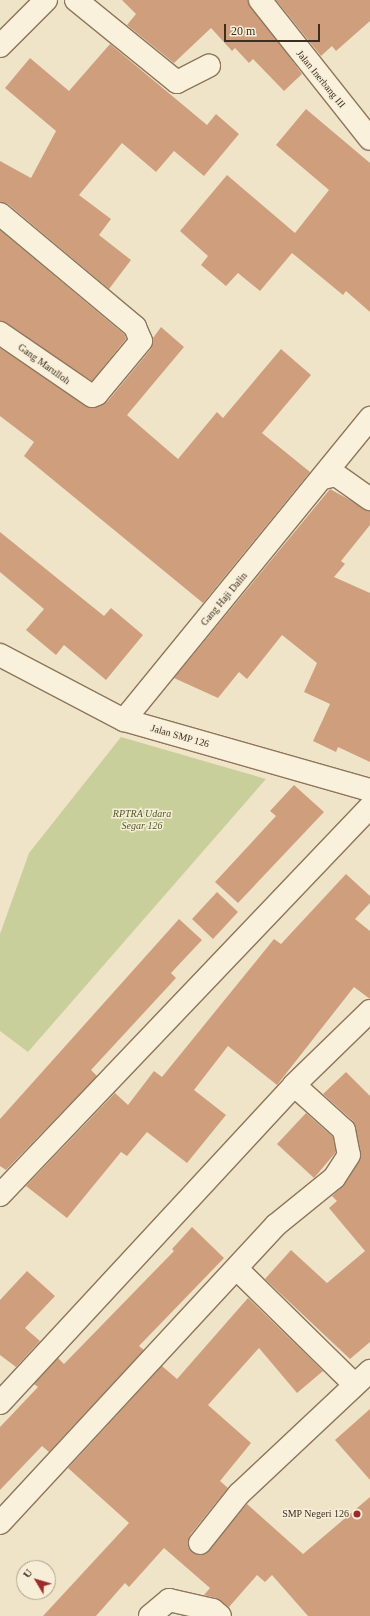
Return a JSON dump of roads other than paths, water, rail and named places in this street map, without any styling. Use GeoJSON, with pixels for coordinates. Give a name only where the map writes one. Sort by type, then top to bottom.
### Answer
{"type":"FeatureCollection","features":[{"type":"Feature","properties":{"kind":"street"},"geometry":{"type":"LineString","coordinates":[[0,46],[46,0]]}},
{"type":"Feature","properties":{"kind":"street"},"geometry":{"type":"LineString","coordinates":[[76,0],[177,82],[209,66]]}},
{"type":"Feature","properties":{"kind":"street","name":"Jalan Inerbang III"},"geometry":{"type":"LineString","coordinates":[[260,0],[370,139]]}},
{"type":"Feature","properties":{"kind":"street","name":"Gang Marulloh"},"geometry":{"type":"LineString","coordinates":[[0,214],[140,334],[141,341],[97,394],[87,395],[0,334]]}},
{"type":"Feature","properties":{"kind":"street","name":"Gang Haji Dalin"},"geometry":{"type":"LineString","coordinates":[[124,720],[323,478],[370,418]]}},
{"type":"Feature","properties":{"kind":"street"},"geometry":{"type":"LineString","coordinates":[[323,478],[336,475],[370,499]]}},
{"type":"Feature","properties":{"kind":"street","name":"Jalan SMP 126"},"geometry":{"type":"LineString","coordinates":[[0,655],[124,720],[370,790]]}},
{"type":"Feature","properties":{"kind":"street"},"geometry":{"type":"LineString","coordinates":[[0,1195],[370,807]]}},
{"type":"Feature","properties":{"kind":"street"},"geometry":{"type":"LineString","coordinates":[[0,1403],[294,1085],[370,1011]]}},
{"type":"Feature","properties":{"kind":"street"},"geometry":{"type":"LineString","coordinates":[[0,1523],[238,1270],[276,1225],[334,1178],[349,1155],[344,1130],[294,1085]]}},
{"type":"Feature","properties":{"kind":"street"},"geometry":{"type":"LineString","coordinates":[[200,1543],[239,1494],[362,1378],[238,1270]]}},
{"type":"Feature","properties":{"kind":"street"},"geometry":{"type":"LineString","coordinates":[[150,1616],[169,1600],[213,1610],[220,1616]]}},
{"type":"Feature","properties":{"kind":"place","name":"SMP Negeri 126"},"geometry":{"type":"Point","coordinates":[357,1514]}},
{"type":"Feature","properties":{"kind":"park label","name":"RPTRA Udara Segar 126"},"geometry":{"type":"Point","coordinates":[142,818]}}]}
